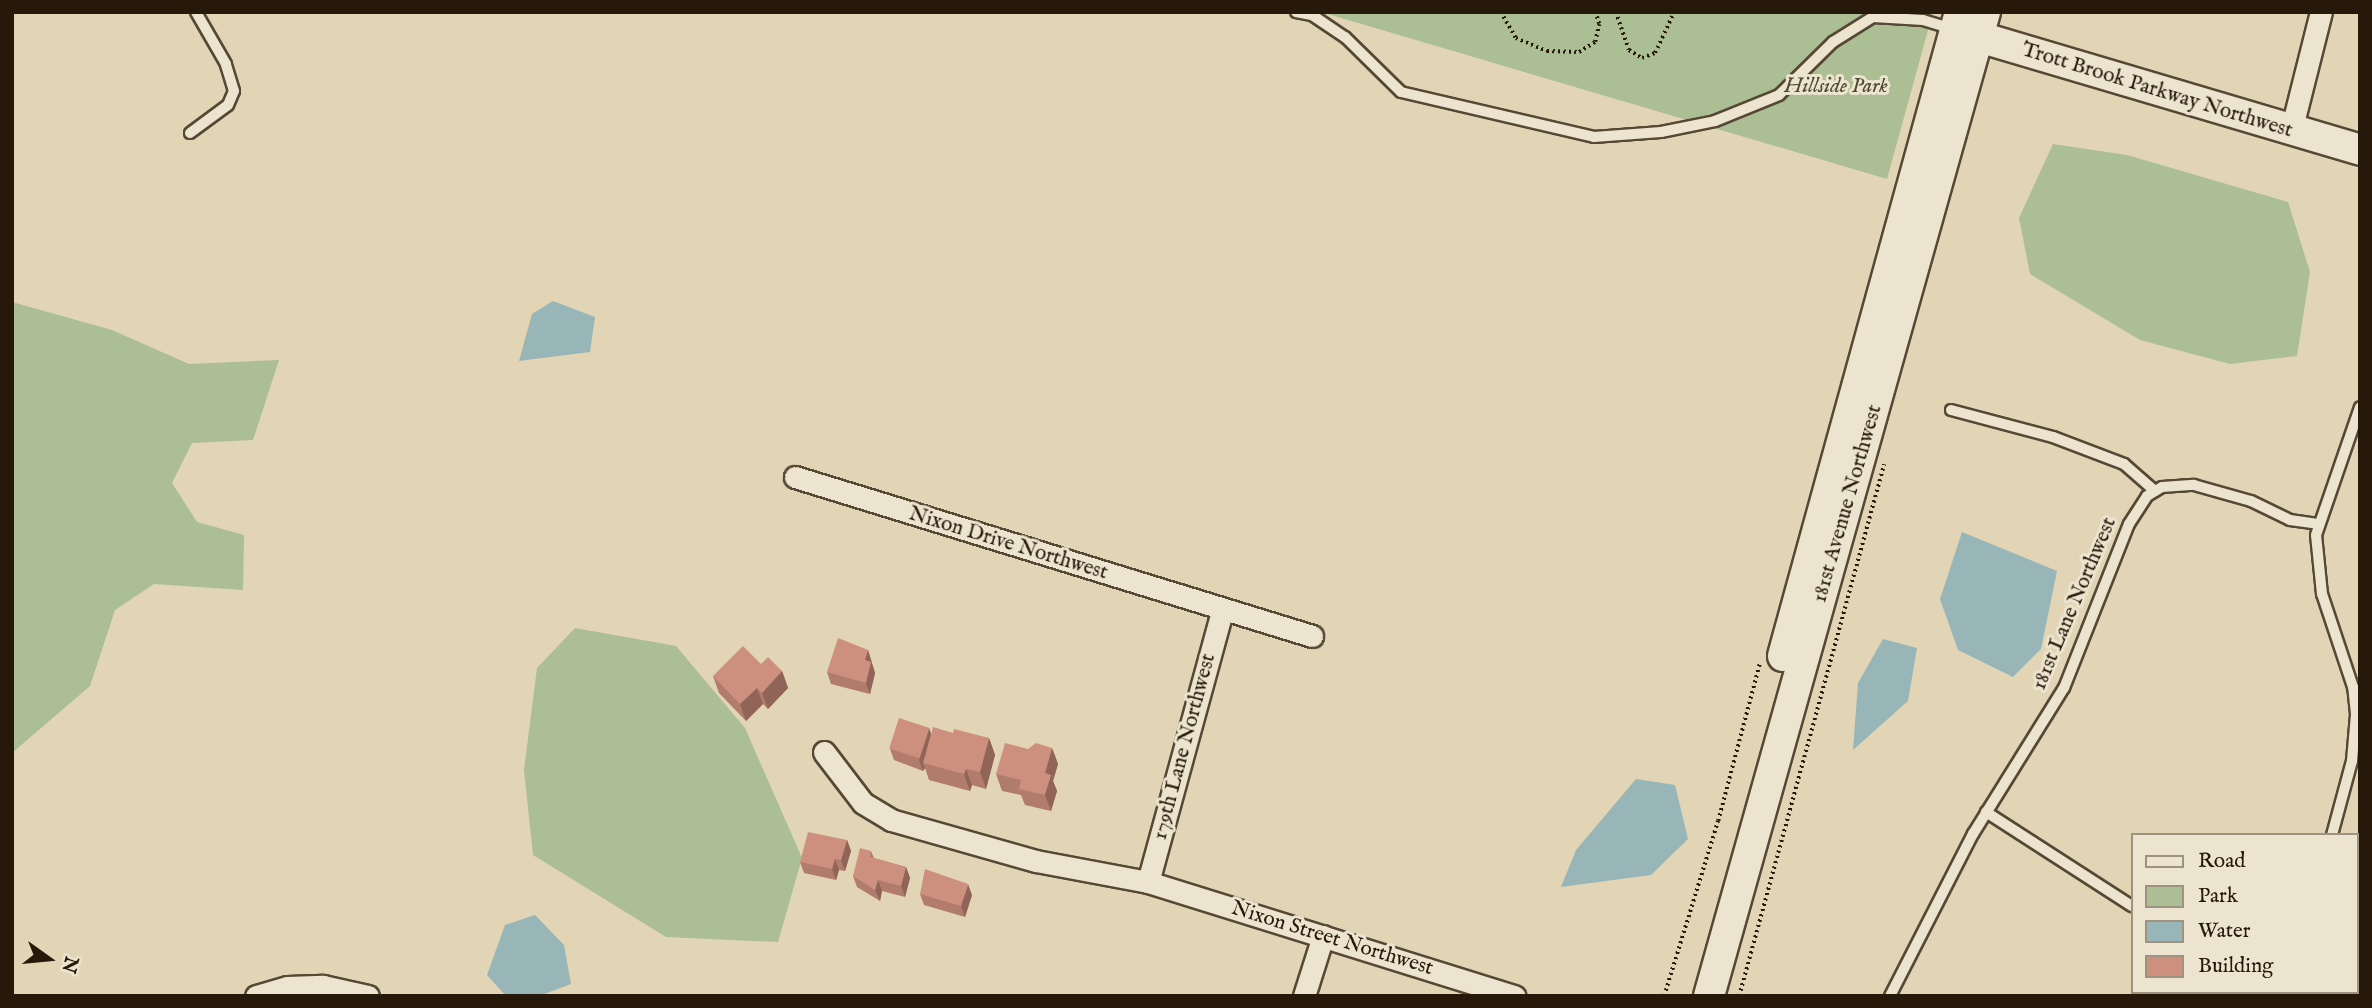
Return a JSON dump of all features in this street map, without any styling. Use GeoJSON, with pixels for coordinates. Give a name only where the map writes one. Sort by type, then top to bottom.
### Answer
{"type":"FeatureCollection","features":[{"type":"Feature","properties":{"kind":"main road","name":"Trott Brook Parkway Northwest"},"geometry":{"type":"LineString","coordinates":[[1970,23],[2291,131],[2360,150]]}},
{"type":"Feature","properties":{"kind":"main road","name":"181st Avenue Northwest"},"geometry":{"type":"LineString","coordinates":[[1690,996],[1970,23]]}},
{"type":"Feature","properties":{"kind":"main road","name":"181st Avenue Northwest"},"geometry":{"type":"LineString","coordinates":[[1709,996],[1970,23]]}},
{"type":"Feature","properties":{"kind":"street"},"geometry":{"type":"LineString","coordinates":[[2291,131],[2321,12]]}},
{"type":"Feature","properties":{"kind":"street","name":"Nixon Drive Northwest"},"geometry":{"type":"LineString","coordinates":[[795,477],[1222,611],[1312,636]]}},
{"type":"Feature","properties":{"kind":"street","name":"179th Lane Northwest"},"geometry":{"type":"LineString","coordinates":[[1148,882],[1222,611]]}},
{"type":"Feature","properties":{"kind":"street","name":"Nixon Street Northwest"},"geometry":{"type":"LineString","coordinates":[[824,752],[863,803],[891,820],[1036,861],[1148,882],[1515,996]]}},
{"type":"Feature","properties":{"kind":"street"},"geometry":{"type":"LineString","coordinates":[[1304,996],[1322,936]]}},
{"type":"Feature","properties":{"kind":"street"},"geometry":{"type":"LineString","coordinates":[[256,996],[288,987],[323,986],[368,996]]}},
{"type":"Feature","properties":{"kind":"lane"},"geometry":{"type":"LineString","coordinates":[[190,134],[228,105],[234,91],[226,64],[195,12]]}},
{"type":"Feature","properties":{"kind":"lane"},"geometry":{"type":"LineString","coordinates":[[1296,12],[1312,15],[1345,37],[1401,92],[1594,137],[1715,121],[1779,96],[1833,42],[1873,17],[1970,23]]}},
{"type":"Feature","properties":{"kind":"lane"},"geometry":{"type":"LineString","coordinates":[[2333,833],[2352,761],[2357,714],[2317,572],[2318,524],[2360,407]]}},
{"type":"Feature","properties":{"kind":"lane"},"geometry":{"type":"LineString","coordinates":[[1951,410],[2053,437],[2124,464],[2155,491],[2177,484],[2194,485],[2251,501],[2290,520],[2318,524]]}},
{"type":"Feature","properties":{"kind":"lane","name":"181st Lane Northwest"},"geometry":{"type":"LineString","coordinates":[[1890,996],[1986,813],[2064,688],[2136,508],[2155,491]]}},
{"type":"Feature","properties":{"kind":"lane"},"geometry":{"type":"LineString","coordinates":[[1986,813],[2130,905]]}},
{"type":"Feature","properties":{"kind":"path"},"geometry":{"type":"LineString","coordinates":[[1501,12],[1516,38],[1548,51],[1579,51],[1595,42],[1599,24],[1595,12]]}},
{"type":"Feature","properties":{"kind":"path"},"geometry":{"type":"LineString","coordinates":[[1616,12],[1629,50],[1642,58],[1655,53],[1674,12]]}},
{"type":"Feature","properties":{"kind":"path"},"geometry":{"type":"LineString","coordinates":[[1739,996],[1886,457]]}},
{"type":"Feature","properties":{"kind":"green space","name":"Hillside Park"},"geometry":{"type":"Polygon","coordinates":[[[1321,12],[1933,12],[1887,179],[1321,12]]]}},
{"type":"Feature","properties":{"kind":"green space"},"geometry":{"type":"Polygon","coordinates":[[[2053,144],[2127,155],[2288,202],[2310,272],[2297,356],[2230,364],[2140,340],[2030,274],[2019,218],[2053,144]]]}},
{"type":"Feature","properties":{"kind":"green space"},"geometry":{"type":"Polygon","coordinates":[[[12,302],[112,330],[189,364],[279,360],[253,440],[192,443],[172,483],[197,522],[244,535],[243,590],[154,584],[115,610],[90,686],[12,753],[12,302]]]}},
{"type":"Feature","properties":{"kind":"green space"},"geometry":{"type":"Polygon","coordinates":[[[575,628],[676,646],[745,728],[802,858],[778,942],[666,937],[533,855],[524,770],[537,668],[575,628]]]}},
{"type":"Feature","properties":{"kind":"water"},"geometry":{"type":"Polygon","coordinates":[[[553,301],[595,317],[590,352],[519,361],[532,314],[553,301]]]}},
{"type":"Feature","properties":{"kind":"water"},"geometry":{"type":"Polygon","coordinates":[[[1962,532],[2057,571],[2041,649],[2013,677],[1958,650],[1940,599],[1962,532]]]}},
{"type":"Feature","properties":{"kind":"water"},"geometry":{"type":"Polygon","coordinates":[[[1883,639],[1917,648],[1908,701],[1853,750],[1858,683],[1883,639]]]}},
{"type":"Feature","properties":{"kind":"water"},"geometry":{"type":"Polygon","coordinates":[[[1636,779],[1675,785],[1688,839],[1651,875],[1561,887],[1576,850],[1636,779]]]}},
{"type":"Feature","properties":{"kind":"water"},"geometry":{"type":"Polygon","coordinates":[[[535,915],[564,945],[571,984],[539,996],[506,996],[487,975],[505,925],[535,915]]]}},
{"type":"Feature","properties":{"kind":"building"},"geometry":{"type":"Polygon","coordinates":[[[838,638],[868,650],[865,660],[871,662],[866,683],[827,672],[838,638]]]}},
{"type":"Feature","properties":{"kind":"building"},"geometry":{"type":"Polygon","coordinates":[[[743,646],[761,664],[768,657],[782,671],[762,693],[757,688],[740,704],[713,676],[743,646]]]}},
{"type":"Feature","properties":{"kind":"building"},"geometry":{"type":"Polygon","coordinates":[[[899,718],[929,728],[920,758],[889,748],[899,718]]]}},
{"type":"Feature","properties":{"kind":"building"},"geometry":{"type":"Polygon","coordinates":[[[933,727],[989,738],[980,772],[966,769],[964,774],[923,763],[933,727]]]}},
{"type":"Feature","properties":{"kind":"building"},"geometry":{"type":"Polygon","coordinates":[[[1005,743],[1028,749],[1036,743],[1052,748],[1045,773],[1051,775],[1045,795],[1019,789],[1021,780],[996,774],[1005,743]]]}},
{"type":"Feature","properties":{"kind":"building"},"geometry":{"type":"Polygon","coordinates":[[[808,832],[847,840],[841,860],[835,859],[832,869],[800,862],[808,832]]]}},
{"type":"Feature","properties":{"kind":"building"},"geometry":{"type":"Polygon","coordinates":[[[860,848],[871,851],[870,857],[906,867],[901,886],[878,880],[875,890],[853,876],[860,848]]]}},
{"type":"Feature","properties":{"kind":"building"},"geometry":{"type":"Polygon","coordinates":[[[925,869],[968,884],[961,906],[920,894],[925,869]]]}}]}
